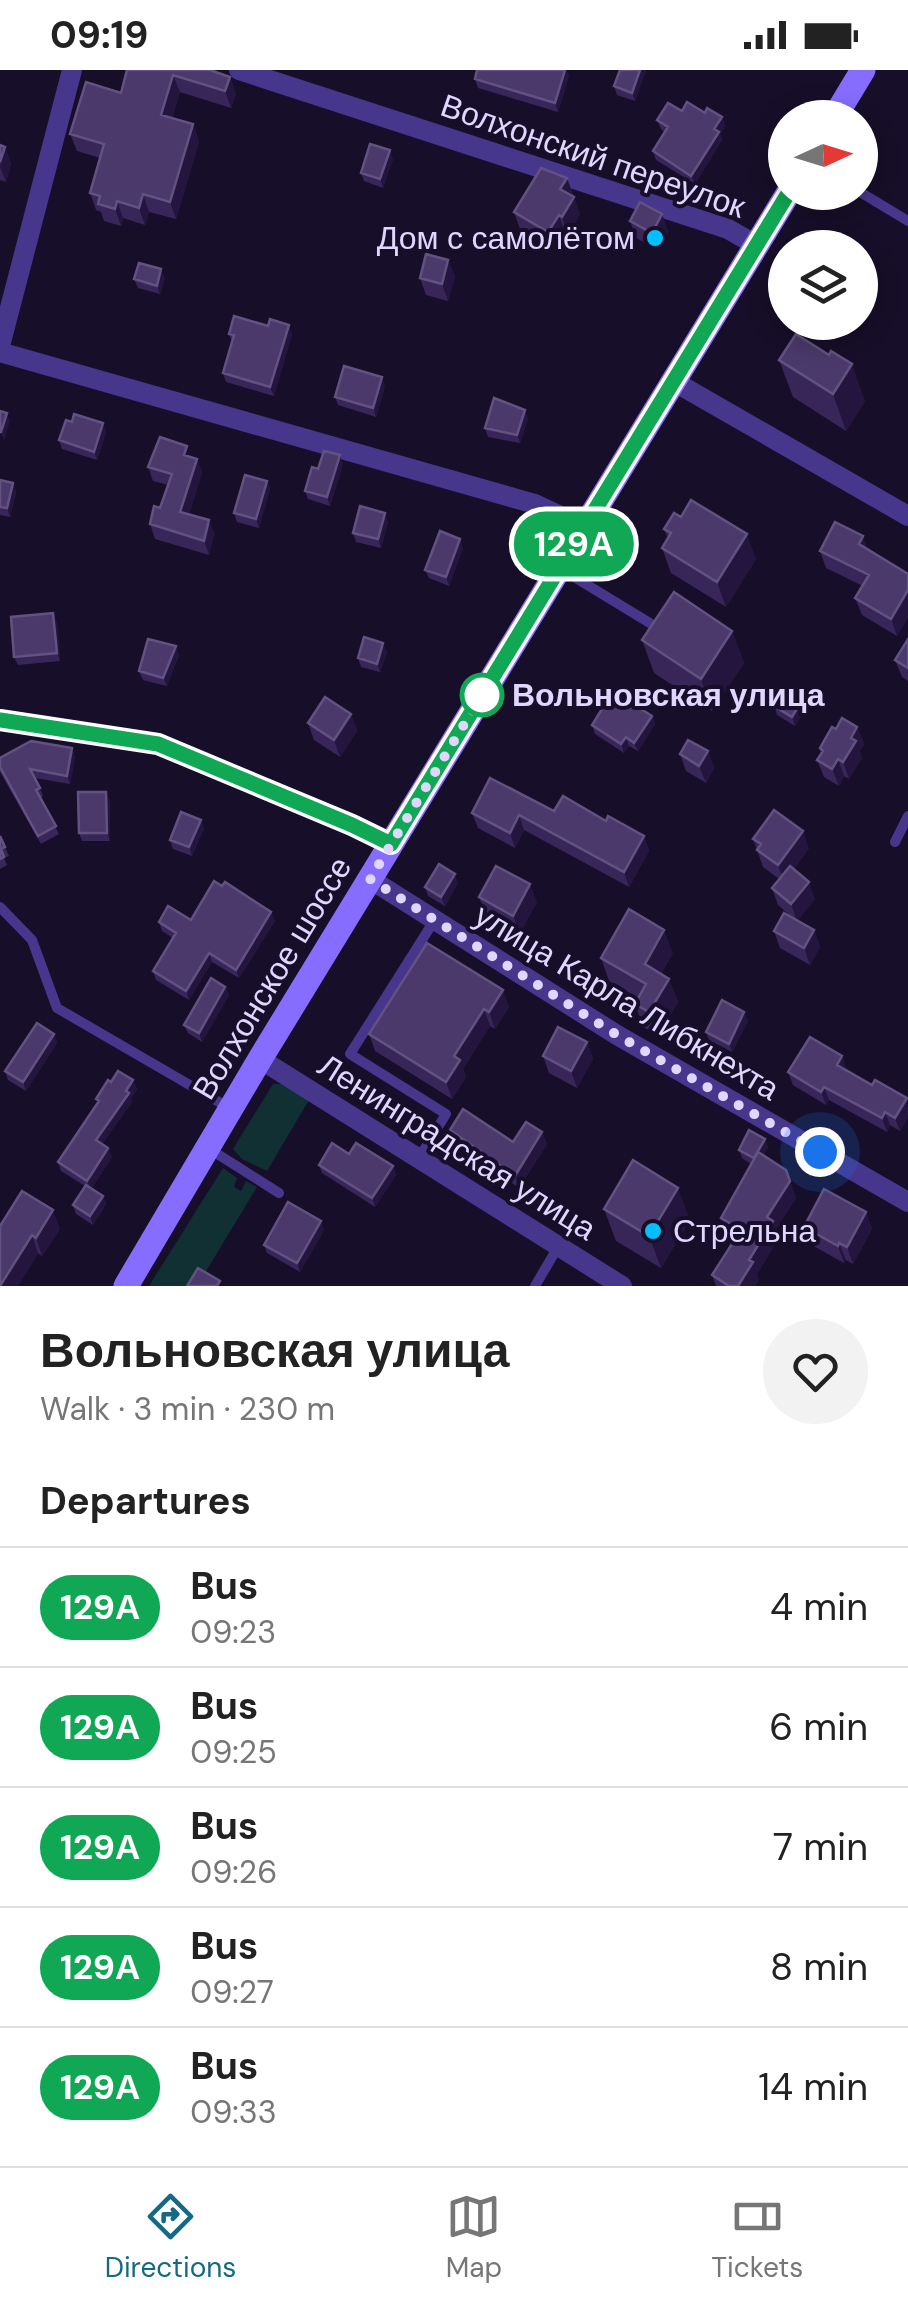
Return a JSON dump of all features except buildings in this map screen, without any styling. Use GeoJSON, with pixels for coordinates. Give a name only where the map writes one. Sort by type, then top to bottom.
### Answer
{"type":"FeatureCollection","features":[{"type":"Feature","properties":{"kind":"main road"},"geometry":{"type":"LineString","coordinates":[[845,100],[863,70]]}},
{"type":"Feature","properties":{"kind":"main road","name":"Волхонское шоссе"},"geometry":{"type":"LineString","coordinates":[[126,1286],[216,1153],[231,1110],[260,1059],[778,210]]}},
{"type":"Feature","properties":{"kind":"street"},"geometry":{"type":"LineString","coordinates":[[72,70],[0,349],[535,504],[584,527]]}},
{"type":"Feature","properties":{"kind":"street","name":"Волхонский переулок"},"geometry":{"type":"LineString","coordinates":[[239,70],[728,228],[756,245]]}},
{"type":"Feature","properties":{"kind":"street"},"geometry":{"type":"LineString","coordinates":[[674,381],[908,516]]}},
{"type":"Feature","properties":{"kind":"street"},"geometry":{"type":"LineString","coordinates":[[0,720],[158,744],[391,844]]}},
{"type":"Feature","properties":{"kind":"street","name":"улица Карла Либкнехта"},"geometry":{"type":"LineString","coordinates":[[370,879],[617,1035],[908,1202]]}},
{"type":"Feature","properties":{"kind":"street","name":"Ленинградская улица"},"geometry":{"type":"LineString","coordinates":[[260,1059],[622,1286]]}},
{"type":"Feature","properties":{"kind":"lane"},"geometry":{"type":"LineString","coordinates":[[878,203],[908,222]]}},
{"type":"Feature","properties":{"kind":"lane"},"geometry":{"type":"LineString","coordinates":[[559,568],[658,628]]}},
{"type":"Feature","properties":{"kind":"lane"},"geometry":{"type":"LineString","coordinates":[[896,842],[908,816]]}},
{"type":"Feature","properties":{"kind":"lane"},"geometry":{"type":"LineString","coordinates":[[0,907],[32,940],[58,1008],[231,1110]]}},
{"type":"Feature","properties":{"kind":"lane"},"geometry":{"type":"LineString","coordinates":[[419,1158],[446,1114],[350,1054],[435,920]]}},
{"type":"Feature","properties":{"kind":"lane"},"geometry":{"type":"LineString","coordinates":[[216,1153],[279,1193]]}},
{"type":"Feature","properties":{"kind":"lane"},"geometry":{"type":"LineString","coordinates":[[534,1286],[558,1247]]}},
{"type":"Feature","properties":{"kind":"green space"},"geometry":{"type":"Polygon","coordinates":[[[273,1084],[283,1084],[309,1100],[267,1171],[242,1159],[233,1149],[273,1084]]]}},
{"type":"Feature","properties":{"kind":"green space"},"geometry":{"type":"Polygon","coordinates":[[[223,1168],[237,1178],[234,1187],[241,1191],[246,1181],[257,1187],[197,1286],[149,1286],[223,1168]]]}},
{"type":"Feature","properties":{"kind":"bus line","name":"129А"},"geometry":{"type":"LineString","coordinates":[[0,720],[158,744],[391,844],[778,210]]}},
{"type":"Feature","properties":{"kind":"place","name":"Дом с самолётом"},"geometry":{"type":"Point","coordinates":[655,238]}},
{"type":"Feature","properties":{"kind":"place","name":"Вольновская улица"},"geometry":{"type":"Point","coordinates":[482,695]}},
{"type":"Feature","properties":{"kind":"place","name":"Стрельна"},"geometry":{"type":"Point","coordinates":[653,1231]}},
{"type":"Feature","properties":{"kind":"route"},"geometry":{"type":"LineString","coordinates":[[482,695],[370,879],[617,1035],[820,1152]]}}]}
